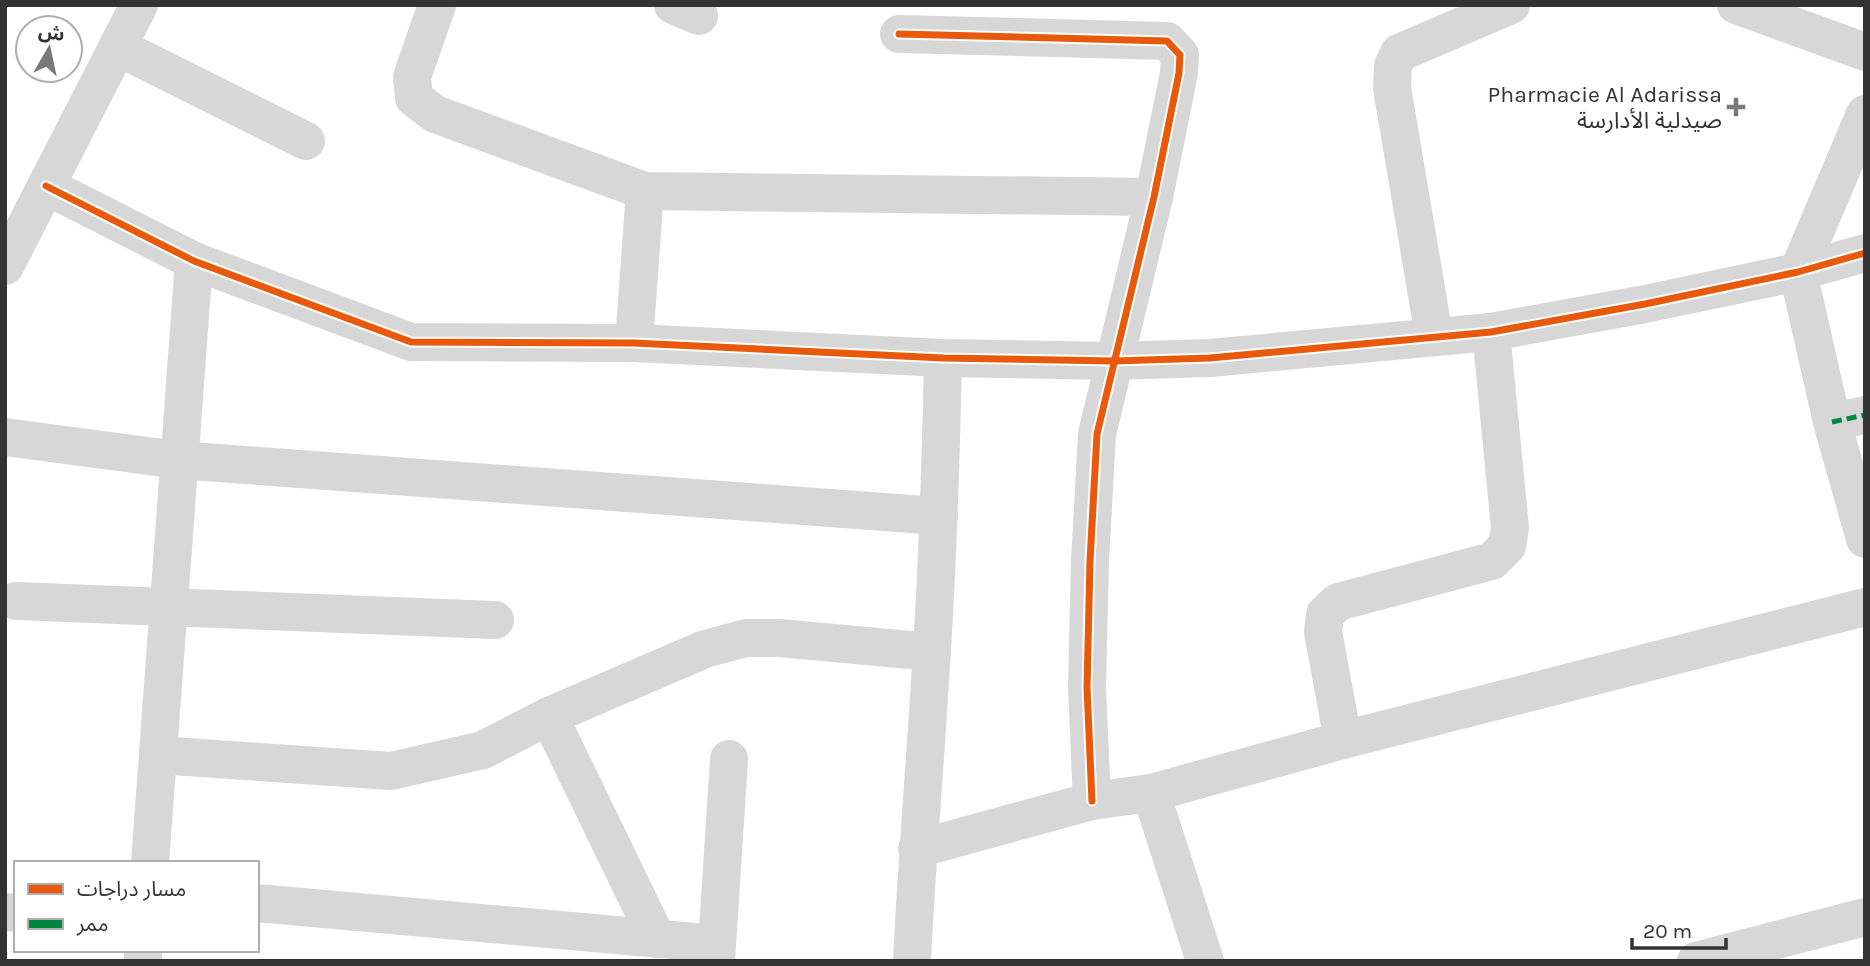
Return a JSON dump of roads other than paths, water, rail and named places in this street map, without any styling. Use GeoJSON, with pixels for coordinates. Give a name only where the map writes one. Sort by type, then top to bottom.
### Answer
{"type":"FeatureCollection","features":[{"type":"Feature","properties":{"kind":"street"},"geometry":{"type":"LineString","coordinates":[[5,265],[139,5]]}},
{"type":"Feature","properties":{"kind":"street"},"geometry":{"type":"LineString","coordinates":[[437,5],[412,77],[414,98],[435,114],[645,191],[1154,197]]}},
{"type":"Feature","properties":{"kind":"street"},"geometry":{"type":"LineString","coordinates":[[1434,336],[1392,88],[1393,66],[1399,53],[1511,5]]}},
{"type":"Feature","properties":{"kind":"street"},"geometry":{"type":"LineString","coordinates":[[1736,5],[1865,52]]}},
{"type":"Feature","properties":{"kind":"street"},"geometry":{"type":"LineString","coordinates":[[900,34],[1167,40],[1180,55],[1179,73],[1154,197],[1097,434],[1087,687],[1092,801]]}},
{"type":"Feature","properties":{"kind":"street"},"geometry":{"type":"LineString","coordinates":[[118,47],[306,141]]}},
{"type":"Feature","properties":{"kind":"street"},"geometry":{"type":"LineString","coordinates":[[1865,114],[1798,272],[1849,419],[1865,539]]}},
{"type":"Feature","properties":{"kind":"street"},"geometry":{"type":"LineString","coordinates":[[46,187],[194,261],[411,342],[634,342],[943,358],[1114,361],[1210,358],[1491,332],[1798,272],[1865,253]]}},
{"type":"Feature","properties":{"kind":"street"},"geometry":{"type":"LineString","coordinates":[[634,342],[645,191]]}},
{"type":"Feature","properties":{"kind":"street"},"geometry":{"type":"LineString","coordinates":[[150,861],[194,261]]}},
{"type":"Feature","properties":{"kind":"street"},"geometry":{"type":"LineString","coordinates":[[1343,740],[1323,632],[1325,614],[1338,602],[1492,561],[1507,547],[1510,528],[1491,332]]}},
{"type":"Feature","properties":{"kind":"street"},"geometry":{"type":"LineString","coordinates":[[912,961],[939,516],[943,358]]}},
{"type":"Feature","properties":{"kind":"street"},"geometry":{"type":"LineString","coordinates":[[5,437],[178,460],[939,516]]}},
{"type":"Feature","properties":{"kind":"street"},"geometry":{"type":"LineString","coordinates":[[16,601],[495,620]]}},
{"type":"Feature","properties":{"kind":"street"},"geometry":{"type":"LineString","coordinates":[[917,849],[1092,801],[1150,793],[1343,740],[1865,607]]}},
{"type":"Feature","properties":{"kind":"street"},"geometry":{"type":"LineString","coordinates":[[158,755],[391,771],[483,750],[549,716],[705,649],[746,638],[779,638],[932,652]]}},
{"type":"Feature","properties":{"kind":"street"},"geometry":{"type":"LineString","coordinates":[[549,716],[657,939]]}},
{"type":"Feature","properties":{"kind":"street"},"geometry":{"type":"LineString","coordinates":[[259,903],[657,939],[716,953],[729,759]]}},
{"type":"Feature","properties":{"kind":"street"},"geometry":{"type":"LineString","coordinates":[[1150,793],[1205,961]]}},
{"type":"Feature","properties":{"kind":"street"},"geometry":{"type":"LineString","coordinates":[[1696,961],[1865,917]]}},
{"type":"Feature","properties":{"kind":"place","name":"Pharmacie Al Adarissa صيدلية الأدارسة"},"geometry":{"type":"Point","coordinates":[1736,107]}}]}
